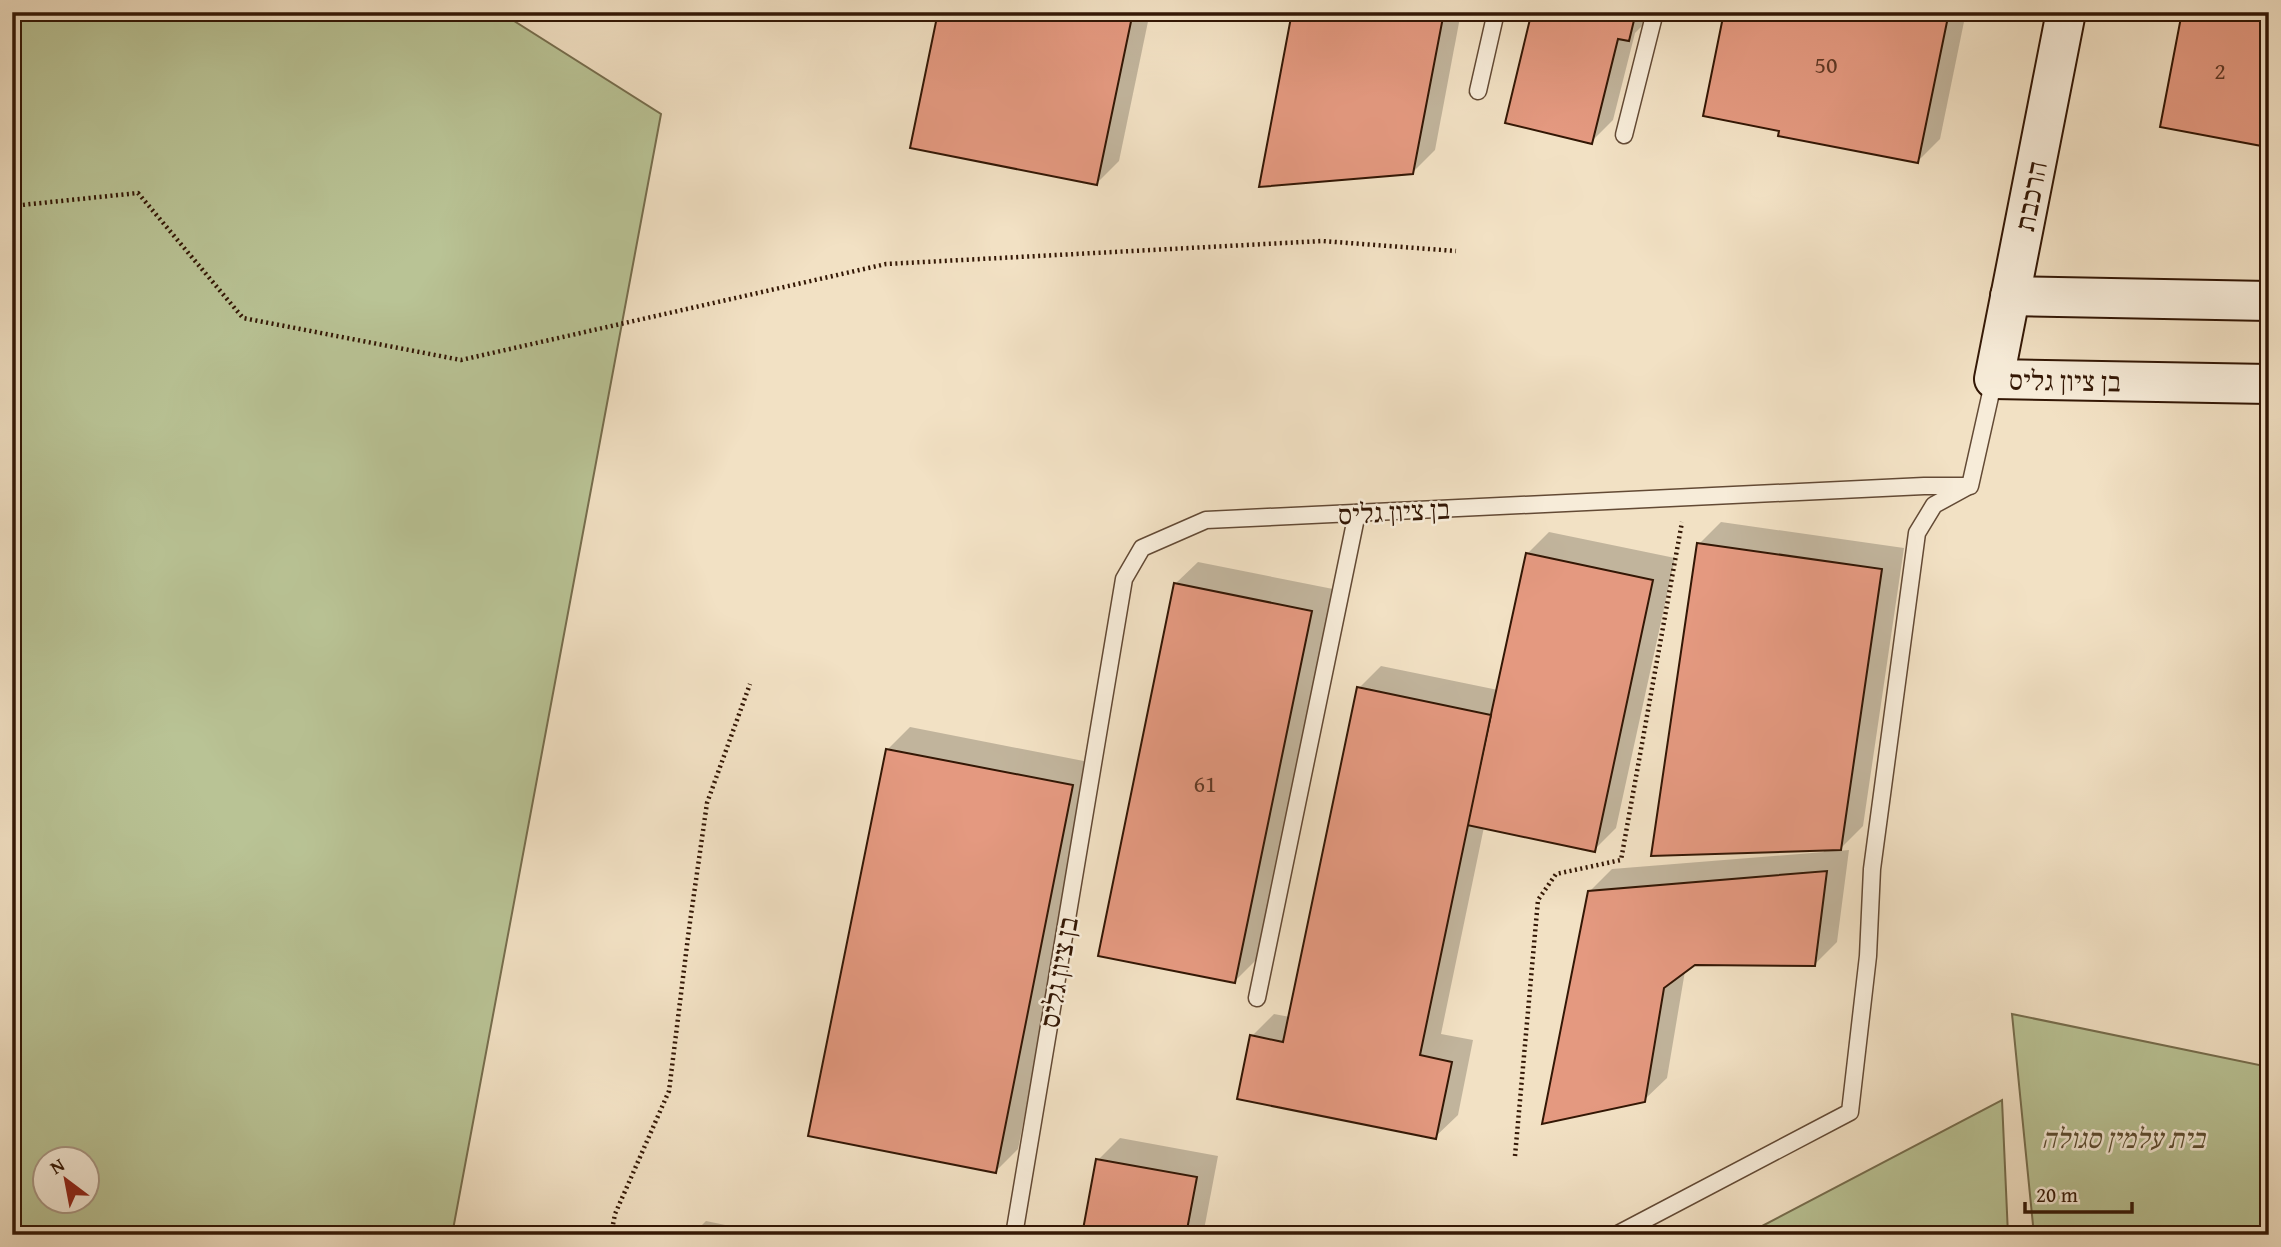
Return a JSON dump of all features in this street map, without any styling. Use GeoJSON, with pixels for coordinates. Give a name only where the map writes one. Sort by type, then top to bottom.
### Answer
{"type":"FeatureCollection","features":[{"type":"Feature","properties":{"kind":"street","name":"הרכבת"},"geometry":{"type":"LineString","coordinates":[[1994,379],[2066,12]]}},
{"type":"Feature","properties":{"kind":"street"},"geometry":{"type":"LineString","coordinates":[[2010,296],[2269,301]]}},
{"type":"Feature","properties":{"kind":"street","name":"בן ציון גליס"},"geometry":{"type":"LineString","coordinates":[[1994,379],[2269,384]]}},
{"type":"Feature","properties":{"kind":"lane"},"geometry":{"type":"LineString","coordinates":[[1478,91],[1496,12]]}},
{"type":"Feature","properties":{"kind":"lane"},"geometry":{"type":"LineString","coordinates":[[1624,135],[1655,12]]}},
{"type":"Feature","properties":{"kind":"lane","name":"בן ציון גליס"},"geometry":{"type":"LineString","coordinates":[[1014,1235],[1124,579],[1142,548],[1206,520],[1969,486],[1994,379]]}},
{"type":"Feature","properties":{"kind":"lane"},"geometry":{"type":"LineString","coordinates":[[1616,1235],[1850,1112],[1868,956],[1872,869],[1917,533],[1934,505],[1969,486]]}},
{"type":"Feature","properties":{"kind":"lane"},"geometry":{"type":"LineString","coordinates":[[1257,998],[1357,513]]}},
{"type":"Feature","properties":{"kind":"path"},"geometry":{"type":"LineString","coordinates":[[12,205],[138,193],[243,318],[461,360],[886,264],[1322,241],[1456,251]]}},
{"type":"Feature","properties":{"kind":"path"},"geometry":{"type":"LineString","coordinates":[[1515,1156],[1538,900],[1556,874],[1621,860],[1687,497]]}},
{"type":"Feature","properties":{"kind":"path"},"geometry":{"type":"LineString","coordinates":[[611,1235],[615,1214],[670,1091],[707,803],[750,684]]}},
{"type":"Feature","properties":{"kind":"green space"},"geometry":{"type":"Polygon","coordinates":[[[12,12],[500,12],[661,114],[452,1235],[12,1235],[12,12]]]}},
{"type":"Feature","properties":{"kind":"green space","name":"בית עלמין סגולה"},"geometry":{"type":"Polygon","coordinates":[[[2012,1014],[2269,1067],[2269,1235],[2034,1235],[2012,1014]]]}},
{"type":"Feature","properties":{"kind":"green space"},"geometry":{"type":"Polygon","coordinates":[[[2002,1100],[2008,1235],[1745,1235],[2002,1100]]]}},
{"type":"Feature","properties":{"kind":"building"},"geometry":{"type":"Polygon","coordinates":[[[938,12],[1133,12],[1097,185],[910,148],[938,12]]]}},
{"type":"Feature","properties":{"kind":"building"},"geometry":{"type":"Polygon","coordinates":[[[1292,12],[1444,12],[1413,174],[1259,187],[1292,12]]]}},
{"type":"Feature","properties":{"kind":"building"},"geometry":{"type":"Polygon","coordinates":[[[1521,12],[1636,12],[1629,41],[1618,39],[1592,144],[1505,123],[1531,15],[1521,12]]]}},
{"type":"Feature","properties":{"kind":"building"},"geometry":{"type":"Polygon","coordinates":[[[1724,12],[1949,12],[1918,163],[1778,136],[1779,131],[1703,116],[1724,12]]]}},
{"type":"Feature","properties":{"kind":"building"},"geometry":{"type":"Polygon","coordinates":[[[2182,12],[2269,12],[2267,147],[2160,127],[2182,12]]]}},
{"type":"Feature","properties":{"kind":"building"},"geometry":{"type":"Polygon","coordinates":[[[1697,543],[1882,569],[1841,850],[1651,856],[1697,543]]]}},
{"type":"Feature","properties":{"kind":"building"},"geometry":{"type":"Polygon","coordinates":[[[1526,553],[1653,580],[1595,852],[1467,825],[1526,553]]]}},
{"type":"Feature","properties":{"kind":"building"},"geometry":{"type":"Polygon","coordinates":[[[1174,583],[1312,611],[1235,983],[1098,956],[1174,583]]]}},
{"type":"Feature","properties":{"kind":"building"},"geometry":{"type":"Polygon","coordinates":[[[1357,687],[1491,715],[1420,1055],[1452,1062],[1436,1139],[1237,1099],[1250,1035],[1283,1042],[1357,687]]]}},
{"type":"Feature","properties":{"kind":"building"},"geometry":{"type":"Polygon","coordinates":[[[886,749],[1073,785],[996,1173],[808,1136],[886,749]]]}},
{"type":"Feature","properties":{"kind":"building"},"geometry":{"type":"Polygon","coordinates":[[[1827,871],[1815,966],[1695,965],[1664,988],[1645,1102],[1542,1124],[1588,891],[1827,871]]]}},
{"type":"Feature","properties":{"kind":"building"},"geometry":{"type":"Polygon","coordinates":[[[1096,1159],[1197,1177],[1186,1235],[1082,1235],[1096,1159]]]}}]}
